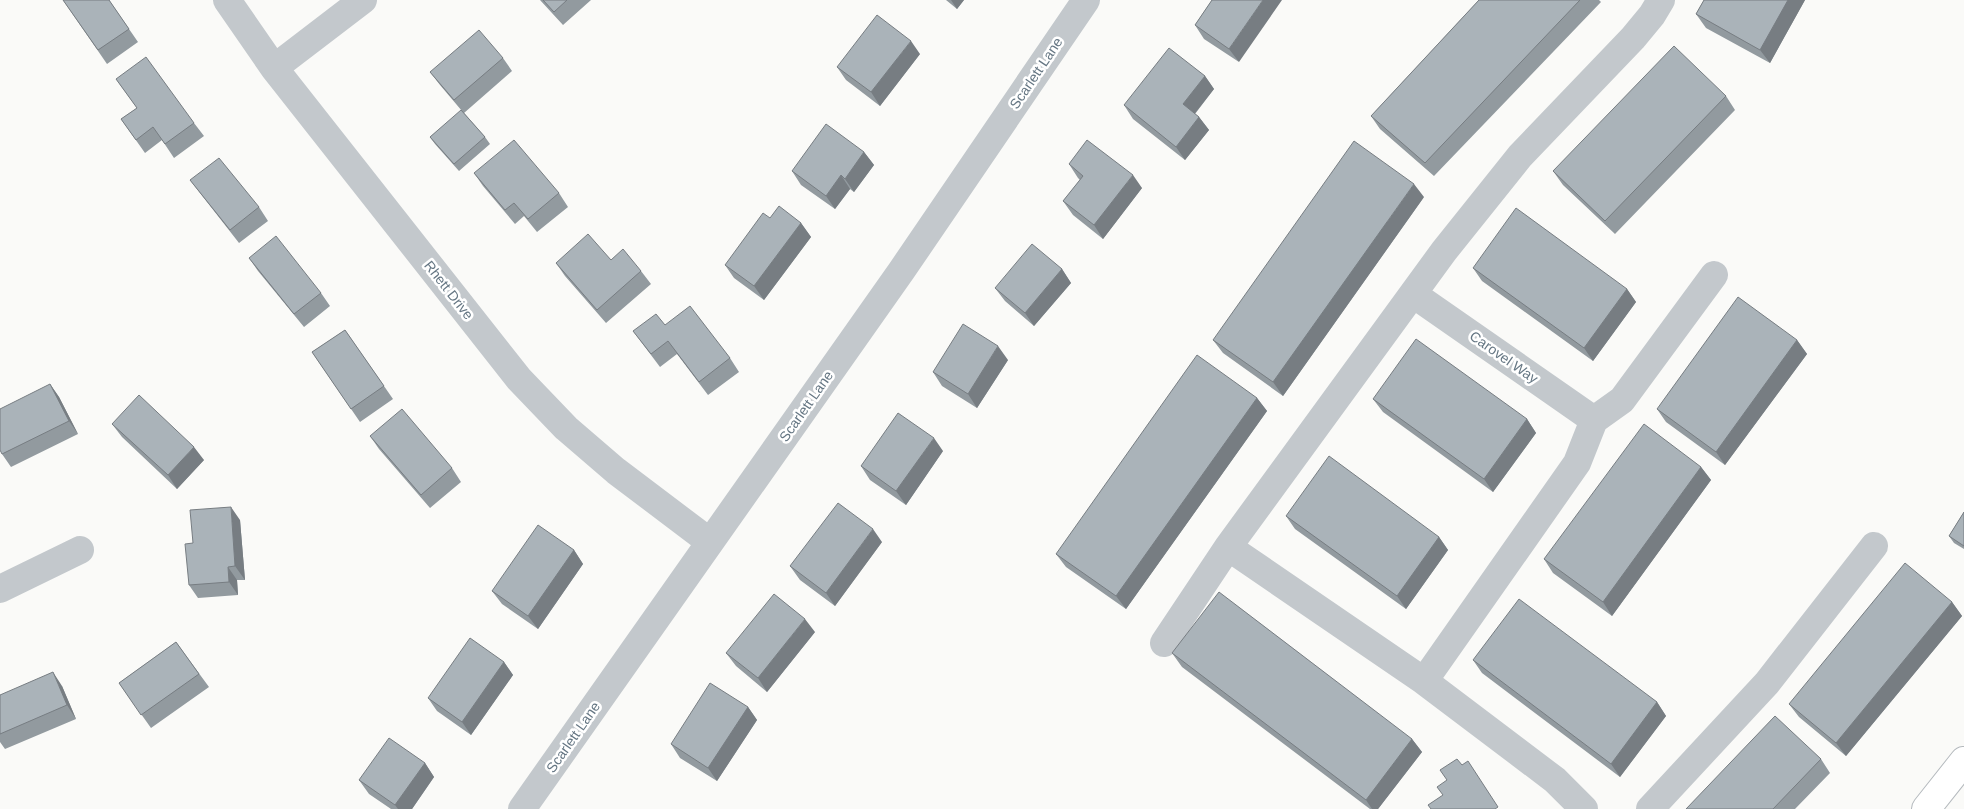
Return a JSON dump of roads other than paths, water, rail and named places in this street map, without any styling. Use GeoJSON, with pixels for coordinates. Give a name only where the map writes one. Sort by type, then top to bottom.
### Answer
{"type":"FeatureCollection","features":[{"type":"Feature","properties":{"kind":"main road"},"geometry":{"type":"LineString","coordinates":[[1926,809],[1964,760]]}},
{"type":"Feature","properties":{"kind":"street","name":"Rhett Drive"},"geometry":{"type":"LineString","coordinates":[[227,0],[274,68],[519,379],[573,434],[616,471],[710,542]]}},
{"type":"Feature","properties":{"kind":"street"},"geometry":{"type":"LineString","coordinates":[[274,68],[363,0]]}},
{"type":"Feature","properties":{"kind":"street","name":"Scarlett Lane"},"geometry":{"type":"LineString","coordinates":[[522,809],[902,270],[1086,0]]}},
{"type":"Feature","properties":{"kind":"street"},"geometry":{"type":"LineString","coordinates":[[1164,643],[1228,547],[1413,294],[1498,182],[1520,156],[1633,38],[1652,15],[1661,0]]}},
{"type":"Feature","properties":{"kind":"street"},"geometry":{"type":"LineString","coordinates":[[1424,681],[1577,463],[1594,420],[1622,400],[1714,275]]}},
{"type":"Feature","properties":{"kind":"street","name":"Carovel Way"},"geometry":{"type":"LineString","coordinates":[[1413,294],[1594,420]]}},
{"type":"Feature","properties":{"kind":"street"},"geometry":{"type":"LineString","coordinates":[[1650,809],[1767,684],[1874,546]]}},
{"type":"Feature","properties":{"kind":"street"},"geometry":{"type":"LineString","coordinates":[[1228,547],[1424,681],[1554,780],[1584,809]]}},
{"type":"Feature","properties":{"kind":"street"},"geometry":{"type":"LineString","coordinates":[[0,589],[80,550]]}}]}
